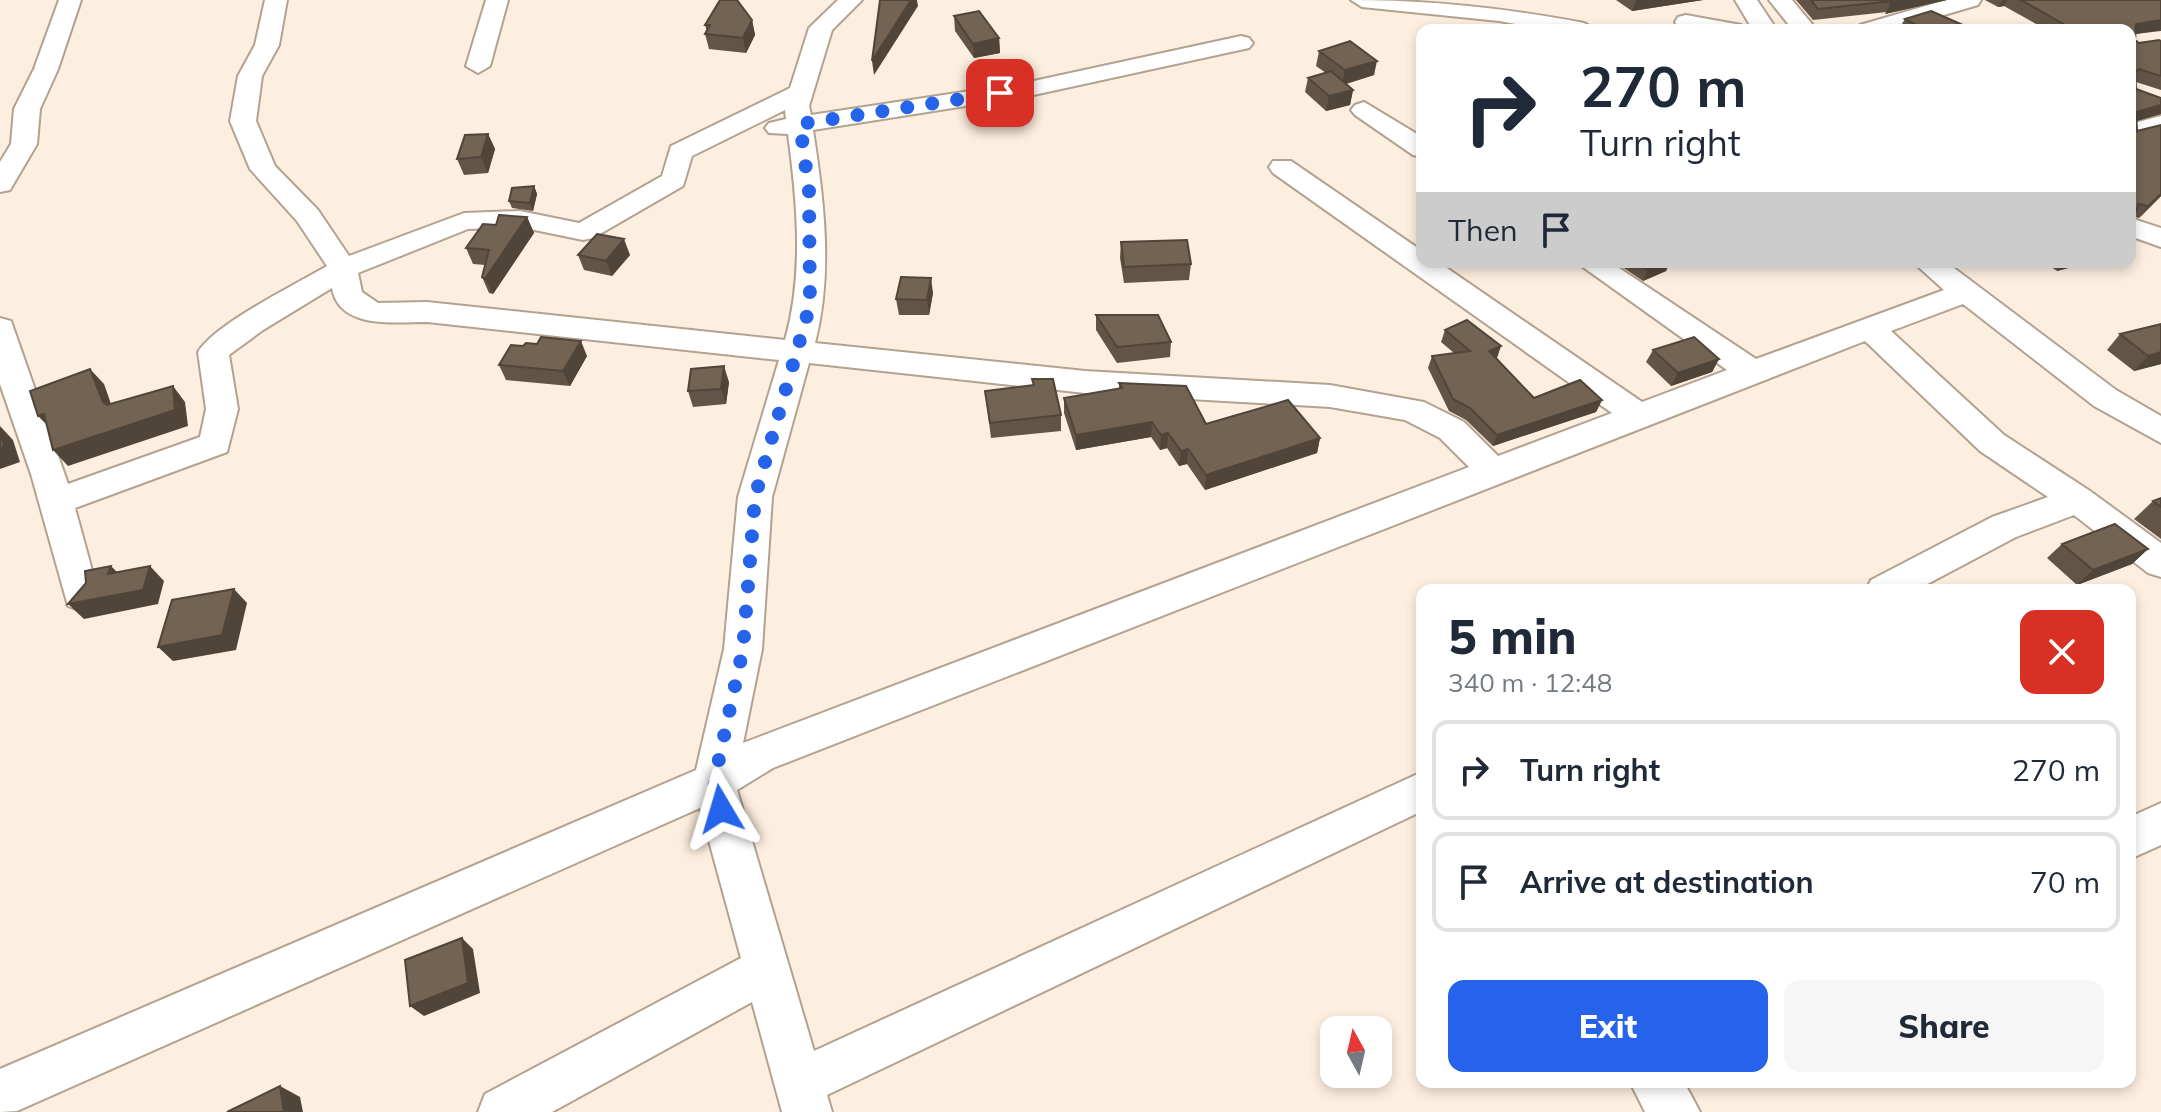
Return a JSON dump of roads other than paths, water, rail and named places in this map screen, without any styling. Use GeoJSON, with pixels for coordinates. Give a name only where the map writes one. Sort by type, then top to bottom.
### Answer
{"type":"FeatureCollection","features":[{"type":"Feature","properties":{"kind":"street"},"geometry":{"type":"LineString","coordinates":[[0,184],[24,144],[27,109],[46,69],[70,0]]}},
{"type":"Feature","properties":{"kind":"street"},"geometry":{"type":"LineString","coordinates":[[276,0],[267,45],[250,76],[243,121],[263,169],[308,216],[343,269],[348,296],[372,313],[427,312],[1085,382],[1330,396],[1413,410],[1452,430],[1492,470]]}},
{"type":"Feature","properties":{"kind":"street"},"geometry":{"type":"LineString","coordinates":[[478,66],[497,0]]}},
{"type":"Feature","properties":{"kind":"street"},"geometry":{"type":"LineString","coordinates":[[851,0],[821,28],[801,108],[809,191],[810,305],[755,497],[743,649],[714,782],[802,1098],[1416,794]]}},
{"type":"Feature","properties":{"kind":"street"},"geometry":{"type":"LineString","coordinates":[[1362,0],[1517,23]]}},
{"type":"Feature","properties":{"kind":"street"},"geometry":{"type":"LineString","coordinates":[[1746,0],[1761,24]]}},
{"type":"Feature","properties":{"kind":"street"},"geometry":{"type":"LineString","coordinates":[[1780,0],[1800,24]]}},
{"type":"Feature","properties":{"kind":"street"},"geometry":{"type":"LineString","coordinates":[[1885,24],[1970,0]]}},
{"type":"Feature","properties":{"kind":"street"},"geometry":{"type":"LineString","coordinates":[[1885,5],[1936,24]]}},
{"type":"Feature","properties":{"kind":"street"},"geometry":{"type":"LineString","coordinates":[[1686,22],[1698,24]]}},
{"type":"Feature","properties":{"kind":"street"},"geometry":{"type":"LineString","coordinates":[[55,502],[215,444],[222,409],[213,352],[252,323],[343,269],[464,221],[520,219],[583,232],[674,180],[680,152],[801,108],[1029,89],[1241,43]]}},
{"type":"Feature","properties":{"kind":"street"},"geometry":{"type":"LineString","coordinates":[[1364,110],[1416,145]]}},
{"type":"Feature","properties":{"kind":"street"},"geometry":{"type":"LineString","coordinates":[[2136,130],[2161,124]]}},
{"type":"Feature","properties":{"kind":"street"},"geometry":{"type":"LineString","coordinates":[[1282,167],[1416,260]]}},
{"type":"Feature","properties":{"kind":"street"},"geometry":{"type":"LineString","coordinates":[[2136,228],[2161,238]]}},
{"type":"Feature","properties":{"kind":"street"},"geometry":{"type":"LineString","coordinates":[[1427,268],[1638,415]]}},
{"type":"Feature","properties":{"kind":"street"},"geometry":{"type":"LineString","coordinates":[[1599,268],[1753,372]]}},
{"type":"Feature","properties":{"kind":"street"},"geometry":{"type":"LineString","coordinates":[[1935,268],[2127,411],[2161,431]]}},
{"type":"Feature","properties":{"kind":"street"},"geometry":{"type":"LineString","coordinates":[[0,1094],[714,782],[759,755],[1100,626],[1492,470],[1966,292]]}},
{"type":"Feature","properties":{"kind":"street"},"geometry":{"type":"LineString","coordinates":[[1869,327],[1992,443],[2078,500],[2161,563]]}},
{"type":"Feature","properties":{"kind":"street"},"geometry":{"type":"LineString","coordinates":[[0,328],[8,388],[55,502],[81,596]]}},
{"type":"Feature","properties":{"kind":"street"},"geometry":{"type":"LineString","coordinates":[[2127,411],[2161,402]]}},
{"type":"Feature","properties":{"kind":"street"},"geometry":{"type":"LineString","coordinates":[[1895,584],[2004,527],[2078,500]]}},
{"type":"Feature","properties":{"kind":"street"},"geometry":{"type":"LineString","coordinates":[[2136,836],[2161,823]]}},
{"type":"Feature","properties":{"kind":"street"},"geometry":{"type":"LineString","coordinates":[[503,1112],[766,969]]}}]}
